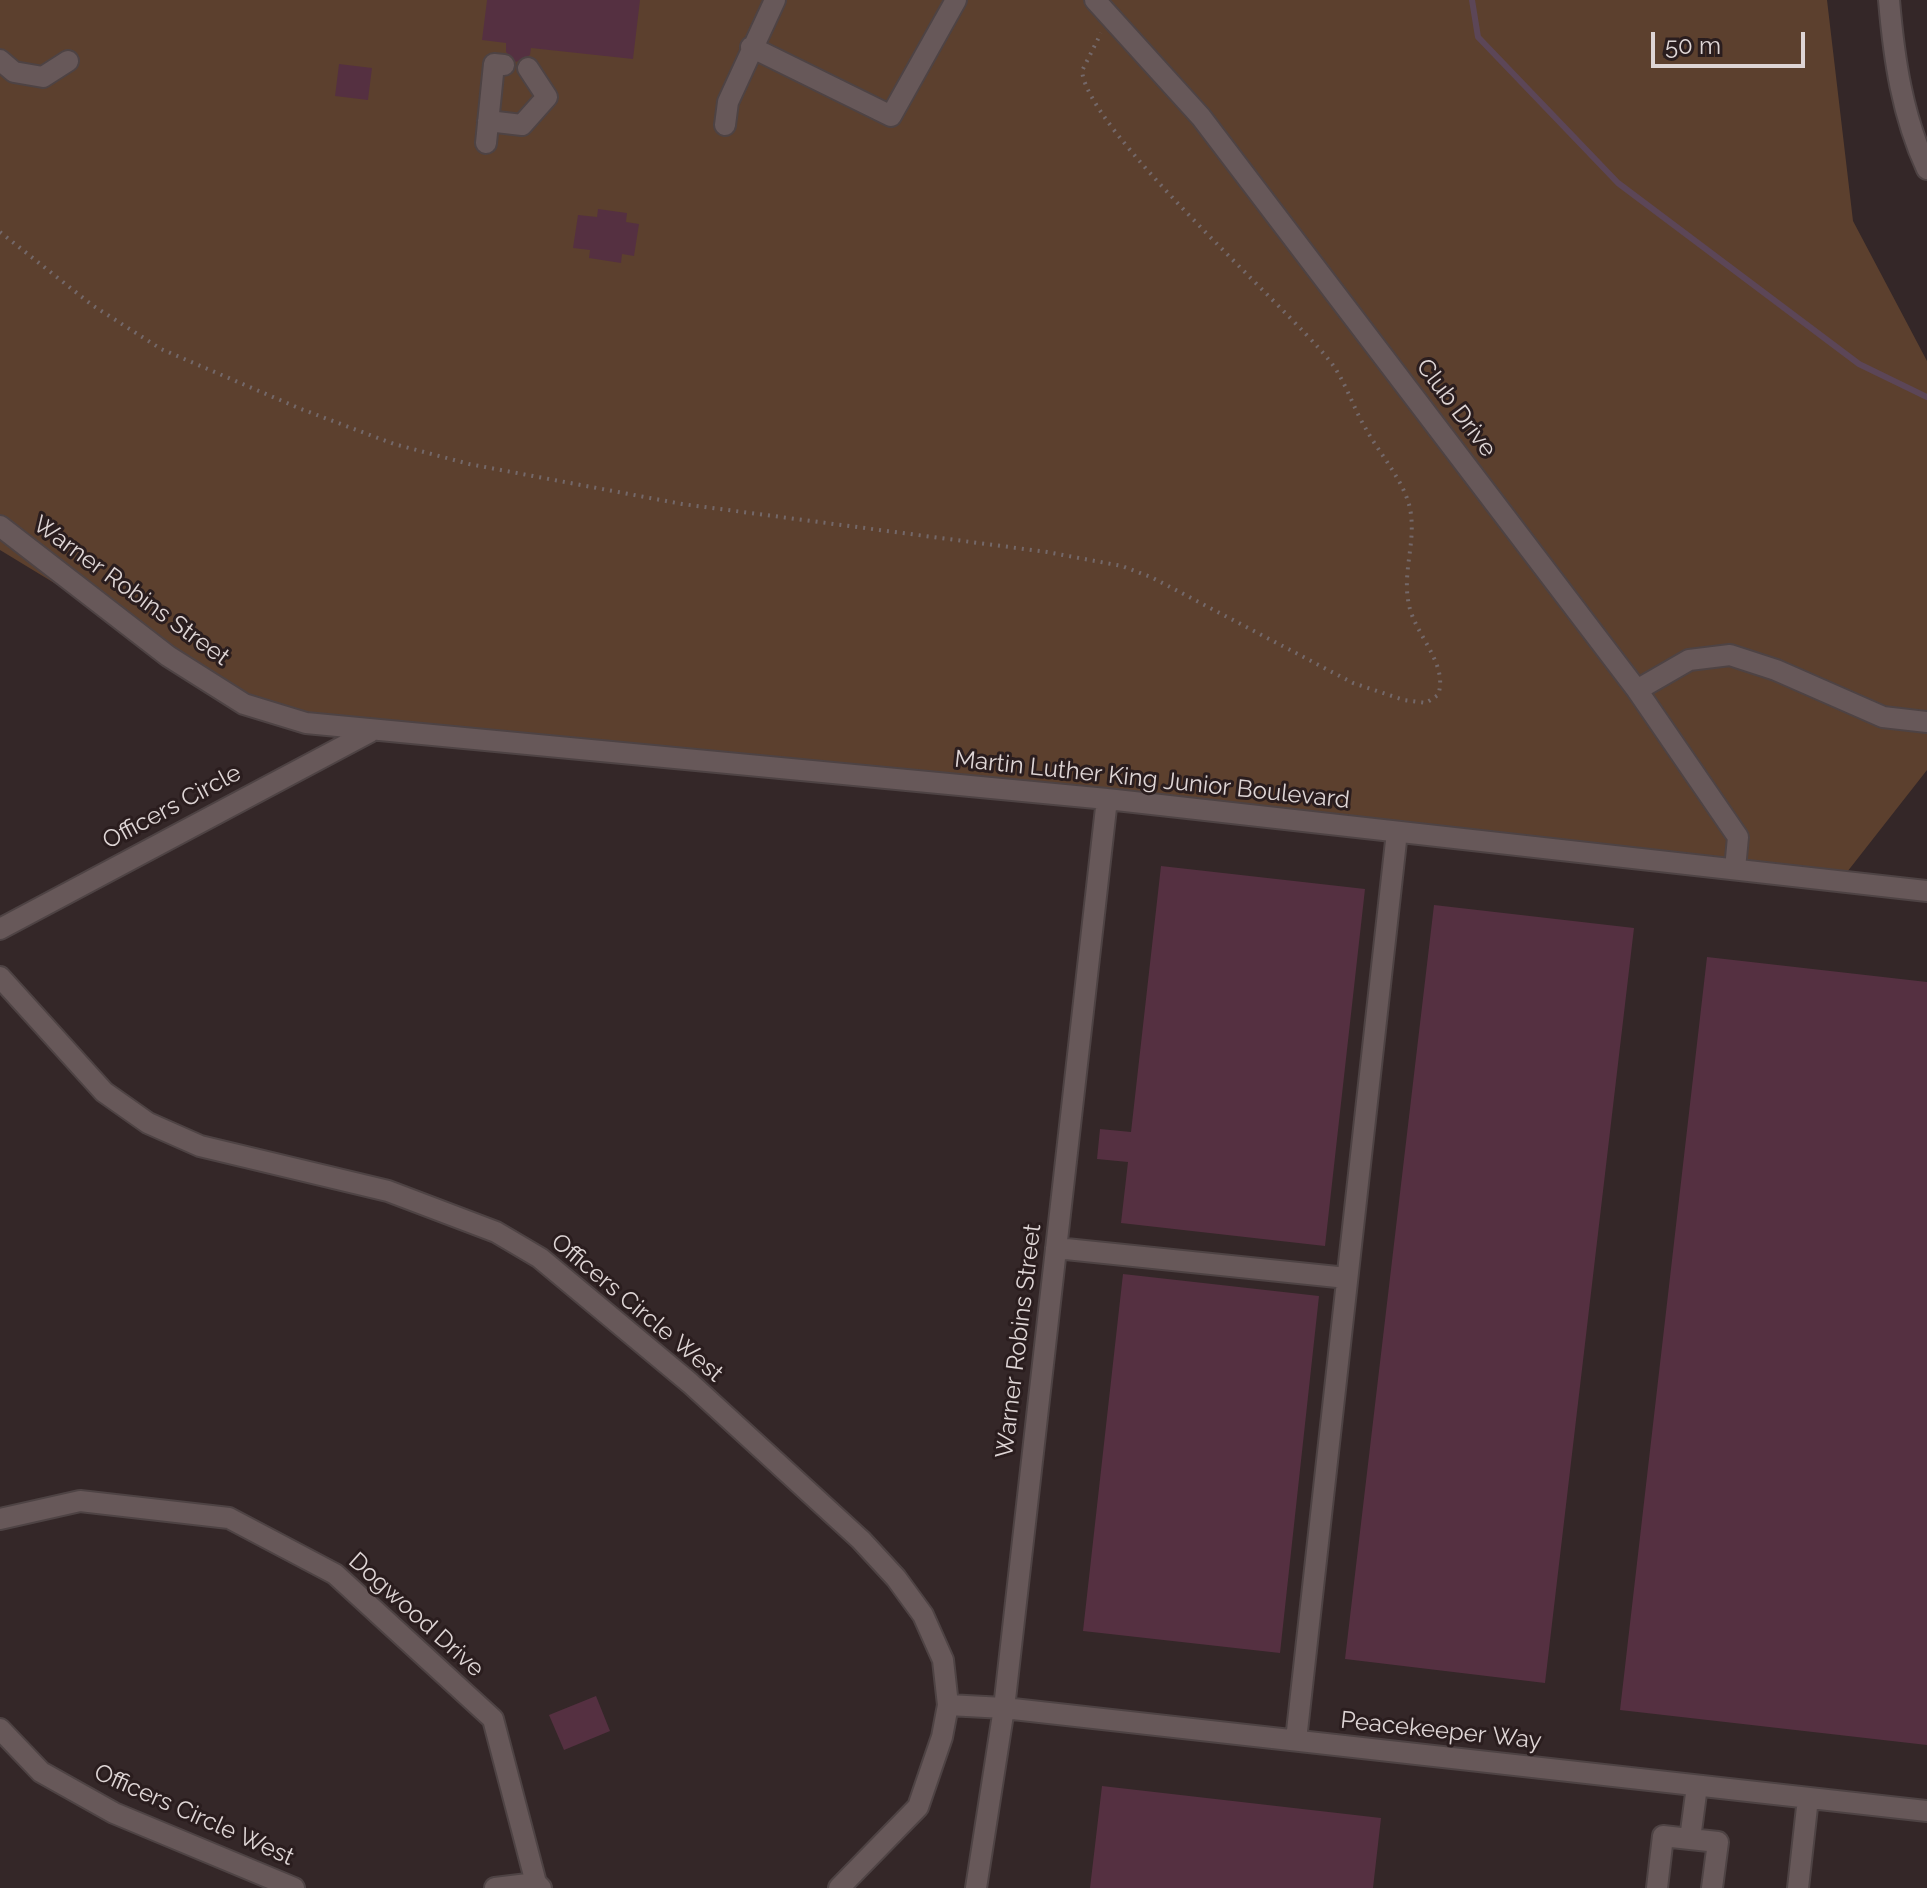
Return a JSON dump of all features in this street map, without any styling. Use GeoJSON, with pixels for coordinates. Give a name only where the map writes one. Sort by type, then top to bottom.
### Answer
{"type":"FeatureCollection","features":[{"type":"Feature","properties":{"kind":"street"},"geometry":{"type":"LineString","coordinates":[[725,125],[728,102],[775,0]]}},
{"type":"Feature","properties":{"kind":"street"},"geometry":{"type":"LineString","coordinates":[[751,47],[891,116],[956,0]]}},
{"type":"Feature","properties":{"kind":"street","name":"Club Drive"},"geometry":{"type":"LineString","coordinates":[[1095,0],[1114,17],[1201,117],[1637,690],[1738,837],[1735,869]]}},
{"type":"Feature","properties":{"kind":"street"},"geometry":{"type":"LineString","coordinates":[[1889,0],[1894,60],[1913,138],[1927,169]]}},
{"type":"Feature","properties":{"kind":"street"},"geometry":{"type":"LineString","coordinates":[[0,60],[14,72],[43,77],[68,61]]}},
{"type":"Feature","properties":{"kind":"street"},"geometry":{"type":"LineString","coordinates":[[486,143],[494,64],[504,65]]}},
{"type":"Feature","properties":{"kind":"street"},"geometry":{"type":"LineString","coordinates":[[488,121],[522,125],[547,97],[528,68]]}},
{"type":"Feature","properties":{"kind":"street","name":"Warner Robins Street"},"geometry":{"type":"LineString","coordinates":[[0,526],[168,656],[244,704],[306,723],[370,732]]}},
{"type":"Feature","properties":{"kind":"street"},"geometry":{"type":"LineString","coordinates":[[1637,690],[1689,660],[1730,655],[1776,670],[1883,717],[1927,722]]}},
{"type":"Feature","properties":{"kind":"street","name":"Martin Luther King Junior Boulevard"},"geometry":{"type":"LineString","coordinates":[[370,732],[1107,799],[1925,890]]}},
{"type":"Feature","properties":{"kind":"street","name":"Officers Circle"},"geometry":{"type":"LineString","coordinates":[[0,929],[370,732]]}},
{"type":"Feature","properties":{"kind":"street","name":"Warner Robins Street"},"geometry":{"type":"LineString","coordinates":[[976,1888],[1004,1708],[1107,799]]}},
{"type":"Feature","properties":{"kind":"street"},"geometry":{"type":"LineString","coordinates":[[1296,1740],[1397,832]]}},
{"type":"Feature","properties":{"kind":"street","name":"Officers Circle West"},"geometry":{"type":"LineString","coordinates":[[0,977],[35,1020],[104,1092],[148,1123],[200,1146],[388,1191],[449,1212],[540,1258],[690,1383],[861,1540],[896,1578],[923,1615],[943,1660],[948,1705],[942,1737],[918,1807],[839,1888]]}},
{"type":"Feature","properties":{"kind":"street"},"geometry":{"type":"LineString","coordinates":[[1056,1248],[1347,1278]]}},
{"type":"Feature","properties":{"kind":"street","name":"Dogwood Drive"},"geometry":{"type":"LineString","coordinates":[[0,1519],[80,1501],[229,1518],[335,1574],[493,1719],[538,1885]]}},
{"type":"Feature","properties":{"kind":"street","name":"Peacekeeper Way"},"geometry":{"type":"LineString","coordinates":[[948,1705],[1004,1708],[1927,1811]]}},
{"type":"Feature","properties":{"kind":"street","name":"Officers Circle West"},"geometry":{"type":"LineString","coordinates":[[0,1729],[41,1772],[114,1813],[294,1888]]}},
{"type":"Feature","properties":{"kind":"street"},"geometry":{"type":"LineString","coordinates":[[1690,1839],[1697,1786]]}},
{"type":"Feature","properties":{"kind":"street"},"geometry":{"type":"LineString","coordinates":[[1798,1888],[1808,1798]]}},
{"type":"Feature","properties":{"kind":"street"},"geometry":{"type":"LineString","coordinates":[[1657,1888],[1663,1836],[1718,1842],[1712,1888]]}},
{"type":"Feature","properties":{"kind":"street"},"geometry":{"type":"LineString","coordinates":[[495,1888],[538,1885]]}},
{"type":"Feature","properties":{"kind":"path"},"geometry":{"type":"LineString","coordinates":[[0,232],[92,305],[161,349],[301,409],[394,444],[469,464],[682,504],[1047,552],[1122,566],[1153,578],[1353,683],[1404,700],[1426,703],[1438,695],[1441,678],[1409,608],[1406,571],[1412,532],[1409,505],[1332,362],[1154,176],[1093,99],[1082,76],[1083,65],[1114,17]]}},
{"type":"Feature","properties":{"kind":"shaded area"},"geometry":{"type":"Polygon","coordinates":[[[0,0],[1827,0],[1853,221],[1927,361],[1927,770],[1840,881],[263,710],[0,550],[0,0]]]}},
{"type":"Feature","properties":{"kind":"building"},"geometry":{"type":"Polygon","coordinates":[[[487,0],[640,0],[633,59],[531,48],[530,55],[516,62],[506,52],[506,43],[482,40],[487,0]]]}},
{"type":"Feature","properties":{"kind":"building"},"geometry":{"type":"Polygon","coordinates":[[[339,64],[372,68],[368,100],[335,96],[339,64]]]}},
{"type":"Feature","properties":{"kind":"building"},"geometry":{"type":"Polygon","coordinates":[[[598,209],[627,213],[626,222],[639,224],[634,256],[622,254],[621,263],[589,258],[590,250],[573,248],[578,215],[597,217],[598,209]]]}},
{"type":"Feature","properties":{"kind":"building"},"geometry":{"type":"Polygon","coordinates":[[[1161,866],[1365,889],[1325,1246],[1121,1223],[1128,1162],[1097,1159],[1100,1129],[1131,1132],[1161,866]]]}},
{"type":"Feature","properties":{"kind":"building"},"geometry":{"type":"Polygon","coordinates":[[[1434,905],[1634,928],[1545,1683],[1345,1659],[1434,905]]]}},
{"type":"Feature","properties":{"kind":"building"},"geometry":{"type":"Polygon","coordinates":[[[1707,957],[1927,982],[1927,1745],[1620,1710],[1707,957]]]}},
{"type":"Feature","properties":{"kind":"building"},"geometry":{"type":"Polygon","coordinates":[[[1123,1274],[1319,1296],[1280,1653],[1083,1631],[1123,1274]]]}},
{"type":"Feature","properties":{"kind":"building"},"geometry":{"type":"Polygon","coordinates":[[[596,1696],[610,1731],[564,1750],[549,1715],[596,1696]]]}},
{"type":"Feature","properties":{"kind":"building"},"geometry":{"type":"Polygon","coordinates":[[[1102,1786],[1381,1818],[1373,1888],[1090,1888],[1102,1786]]]}},
{"type":"Feature","properties":{"kind":"waterway"},"geometry":{"type":"LineString","coordinates":[[1472,0],[1478,37],[1618,183],[1859,364],[1927,397]]}}]}
